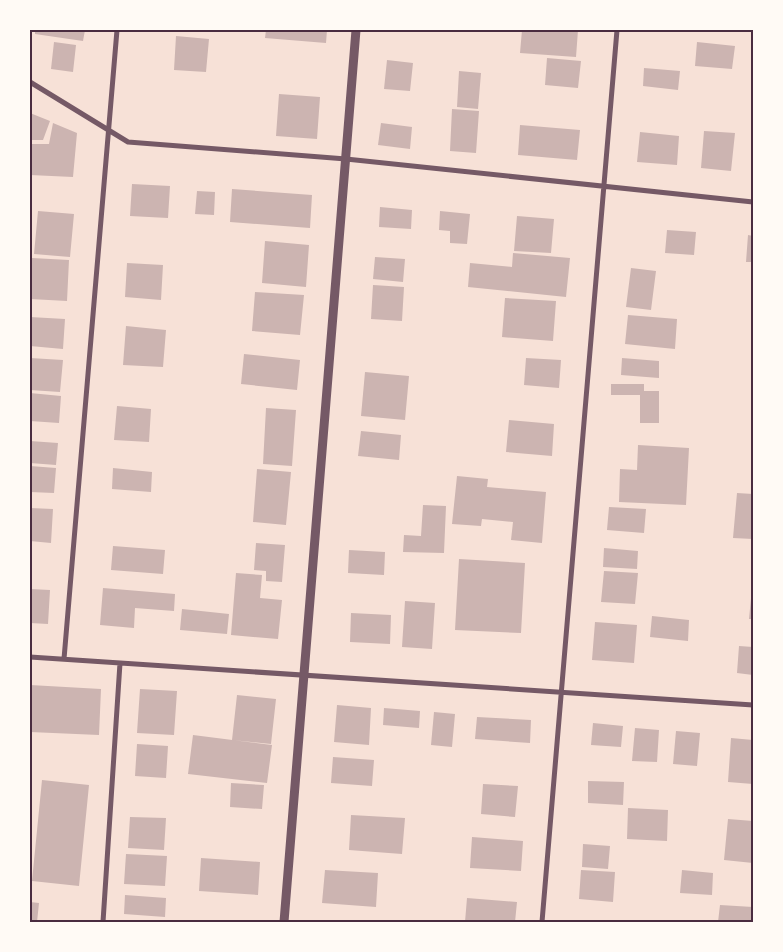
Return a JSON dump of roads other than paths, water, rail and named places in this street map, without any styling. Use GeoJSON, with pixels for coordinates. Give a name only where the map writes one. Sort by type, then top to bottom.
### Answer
{"type":"FeatureCollection","features":[{"type":"Feature","properties":{"kind":"street"},"geometry":{"type":"LineString","coordinates":[[64,659],[117,30]]}},
{"type":"Feature","properties":{"kind":"street"},"geometry":{"type":"LineString","coordinates":[[284,922],[356,30]]}},
{"type":"Feature","properties":{"kind":"street"},"geometry":{"type":"LineString","coordinates":[[542,922],[617,30]]}},
{"type":"Feature","properties":{"kind":"street"},"geometry":{"type":"LineString","coordinates":[[30,82],[128,142],[346,160],[753,202]]}},
{"type":"Feature","properties":{"kind":"street"},"geometry":{"type":"LineString","coordinates":[[30,657],[753,705]]}},
{"type":"Feature","properties":{"kind":"street"},"geometry":{"type":"LineString","coordinates":[[103,922],[120,663]]}}]}
